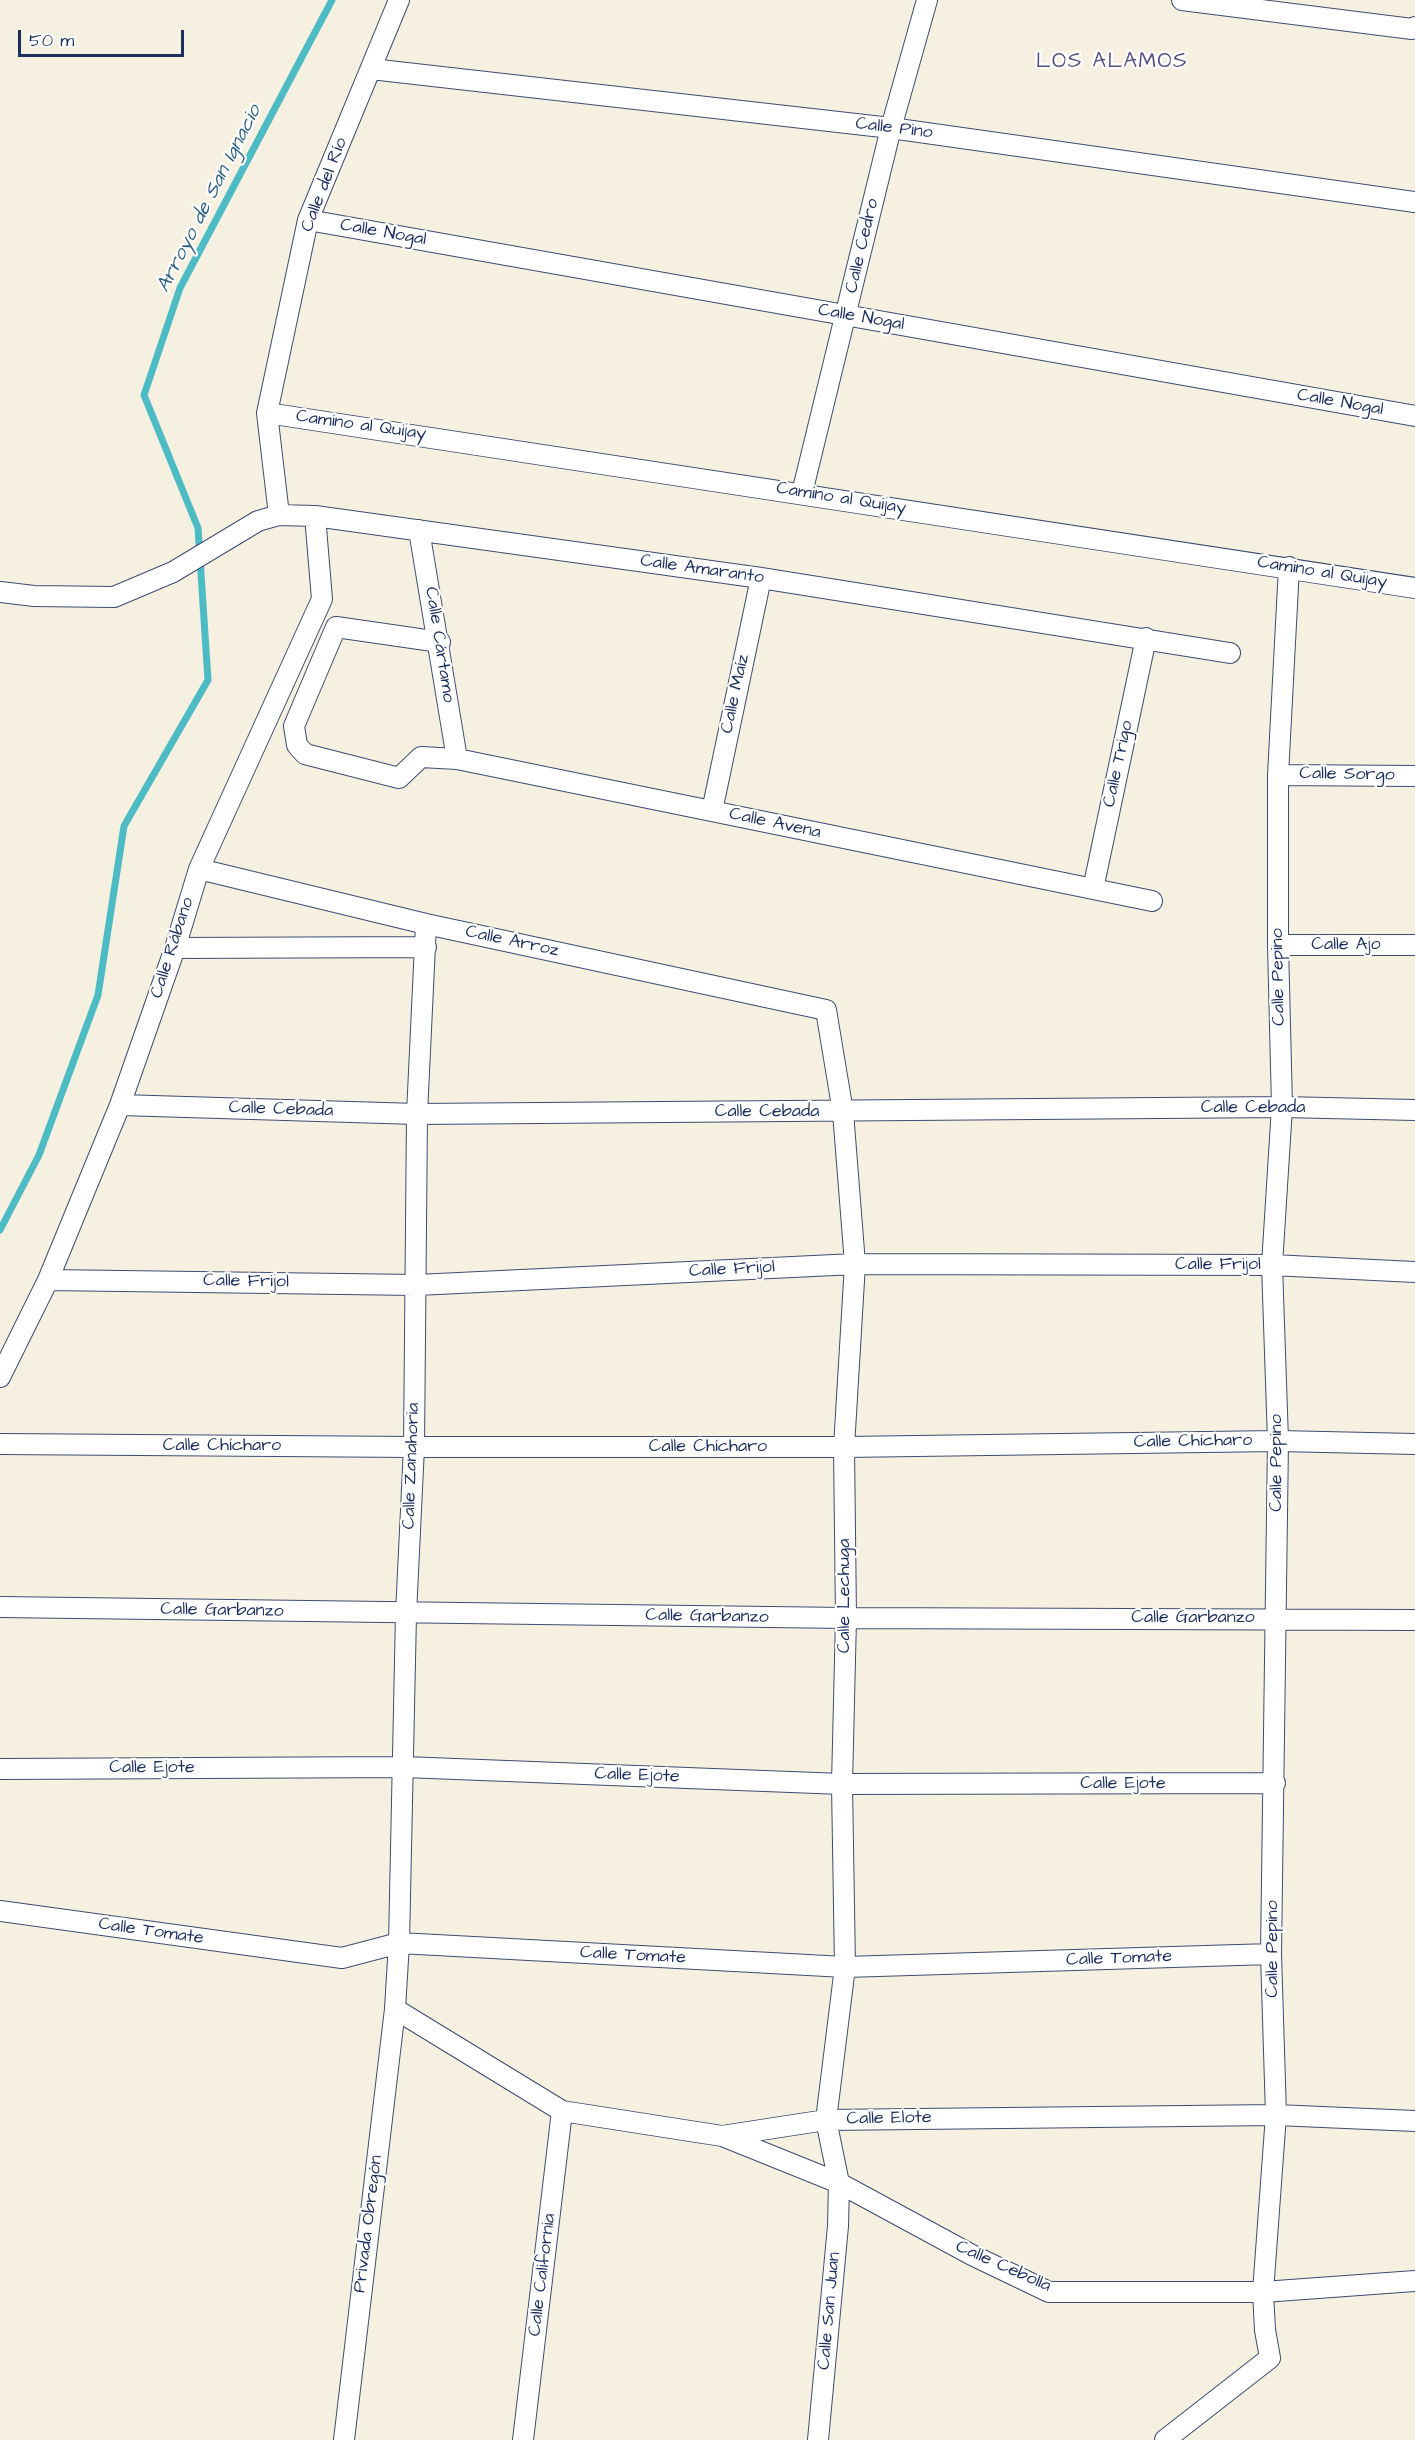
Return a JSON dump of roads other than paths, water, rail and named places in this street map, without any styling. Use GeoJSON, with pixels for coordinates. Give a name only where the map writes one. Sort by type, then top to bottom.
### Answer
{"type":"FeatureCollection","features":[{"type":"Feature","properties":{"kind":"street","name":"Calle del Río"},"geometry":{"type":"LineString","coordinates":[[279,515],[267,413],[308,220],[399,0]]}},
{"type":"Feature","properties":{"kind":"street","name":"Calle Cedro"},"geometry":{"type":"LineString","coordinates":[[802,493],[891,128],[927,0]]}},
{"type":"Feature","properties":{"kind":"street"},"geometry":{"type":"LineString","coordinates":[[1182,0],[1412,30],[1415,27]]}},
{"type":"Feature","properties":{"kind":"street","name":"Calle Pino"},"geometry":{"type":"LineString","coordinates":[[371,69],[891,128],[1415,201]]}},
{"type":"Feature","properties":{"kind":"street","name":"Calle Nogal"},"geometry":{"type":"LineString","coordinates":[[308,220],[1415,416]]}},
{"type":"Feature","properties":{"kind":"street","name":"Camino al Quijay"},"geometry":{"type":"LineString","coordinates":[[267,413],[1415,588]]}},
{"type":"Feature","properties":{"kind":"street","name":"Calle Amaranto"},"geometry":{"type":"LineString","coordinates":[[0,592],[33,596],[114,597],[173,572],[258,521],[279,515],[315,516],[761,578],[1230,653]]}},
{"type":"Feature","properties":{"kind":"street","name":"Calle Rábano"},"geometry":{"type":"LineString","coordinates":[[0,1377],[48,1280],[120,1106],[175,948],[199,869],[322,599],[315,516]]}},
{"type":"Feature","properties":{"kind":"street","name":"Calle Cártamo"},"geometry":{"type":"LineString","coordinates":[[419,530],[440,642],[457,759]]}},
{"type":"Feature","properties":{"kind":"street","name":"Calle Pepino"},"geometry":{"type":"LineString","coordinates":[[1165,2440],[1270,2358],[1265,2330],[1263,2292],[1276,2115],[1271,1954],[1278,1441],[1272,1265],[1282,1107],[1278,945],[1278,775],[1289,567]]}},
{"type":"Feature","properties":{"kind":"street","name":"Calle Maíz"},"geometry":{"type":"LineString","coordinates":[[712,811],[761,578]]}},
{"type":"Feature","properties":{"kind":"street","name":"Calle Avena"},"geometry":{"type":"LineString","coordinates":[[440,642],[336,627],[294,726],[297,745],[305,754],[399,778],[421,758],[457,759],[1152,901]]}},
{"type":"Feature","properties":{"kind":"street","name":"Calle Trigo"},"geometry":{"type":"LineString","coordinates":[[1093,889],[1146,638]]}},
{"type":"Feature","properties":{"kind":"street","name":"Calle Sorgo"},"geometry":{"type":"LineString","coordinates":[[1278,775],[1415,776]]}},
{"type":"Feature","properties":{"kind":"street","name":"Calle Arroz"},"geometry":{"type":"LineString","coordinates":[[199,869],[426,924],[826,1010]]}},
{"type":"Feature","properties":{"kind":"street","name":"Calle Zanahoria"},"geometry":{"type":"LineString","coordinates":[[395,2009],[404,1767],[406,1614],[414,1447],[417,1114],[426,924]]}},
{"type":"Feature","properties":{"kind":"street","name":"Calle Ajo"},"geometry":{"type":"LineString","coordinates":[[1278,945],[1415,945]]}},
{"type":"Feature","properties":{"kind":"street"},"geometry":{"type":"LineString","coordinates":[[175,948],[426,946]]}},
{"type":"Feature","properties":{"kind":"street","name":"Calle Lechuga"},"geometry":{"type":"LineString","coordinates":[[826,1010],[843,1112],[855,1264],[844,1447],[846,1618],[842,1784],[845,1967],[826,2120],[839,2183]]}},
{"type":"Feature","properties":{"kind":"street","name":"Calle Cebada"},"geometry":{"type":"LineString","coordinates":[[120,1106],[417,1114],[1282,1107],[1415,1110]]}},
{"type":"Feature","properties":{"kind":"street","name":"Calle Frijol"},"geometry":{"type":"LineString","coordinates":[[48,1280],[417,1285],[855,1264],[1272,1265],[1415,1272]]}},
{"type":"Feature","properties":{"kind":"street","name":"Calle Chícharo"},"geometry":{"type":"LineString","coordinates":[[0,1444],[844,1447],[1278,1441],[1415,1444]]}},
{"type":"Feature","properties":{"kind":"street","name":"Calle Garbanzo"},"geometry":{"type":"LineString","coordinates":[[0,1607],[406,1614],[1415,1620]]}},
{"type":"Feature","properties":{"kind":"street","name":"Calle Ejote"},"geometry":{"type":"LineString","coordinates":[[0,1769],[404,1767],[842,1784],[1275,1783]]}},
{"type":"Feature","properties":{"kind":"street","name":"Calle Tomate"},"geometry":{"type":"LineString","coordinates":[[0,1911],[342,1958],[399,1943],[845,1967],[1271,1954]]}},
{"type":"Feature","properties":{"kind":"street","name":"Calle Elote"},"geometry":{"type":"LineString","coordinates":[[395,2009],[562,2111],[722,2136],[826,2120],[1276,2115],[1415,2121]]}},
{"type":"Feature","properties":{"kind":"street","name":"Privada Obregón"},"geometry":{"type":"LineString","coordinates":[[344,2440],[395,2009]]}},
{"type":"Feature","properties":{"kind":"street","name":"Calle California"},"geometry":{"type":"LineString","coordinates":[[524,2440],[562,2111]]}},
{"type":"Feature","properties":{"kind":"street","name":"Calle Cebolla"},"geometry":{"type":"LineString","coordinates":[[722,2136],[839,2183],[972,2255],[1049,2292],[1263,2292],[1415,2281]]}},
{"type":"Feature","properties":{"kind":"street","name":"Calle San Juan"},"geometry":{"type":"LineString","coordinates":[[818,2440],[838,2226],[839,2183]]}},
{"type":"Feature","properties":{"kind":"waterway","name":"Arroyo de San Ignacio"},"geometry":{"type":"LineString","coordinates":[[0,1230],[39,1155],[98,995],[124,826],[208,680],[198,528],[144,395],[180,288],[332,0]]}},
{"type":"Feature","properties":{"kind":"district","name":"LOS ALAMOS"},"geometry":{"type":"Point","coordinates":[1112,63]}}]}
